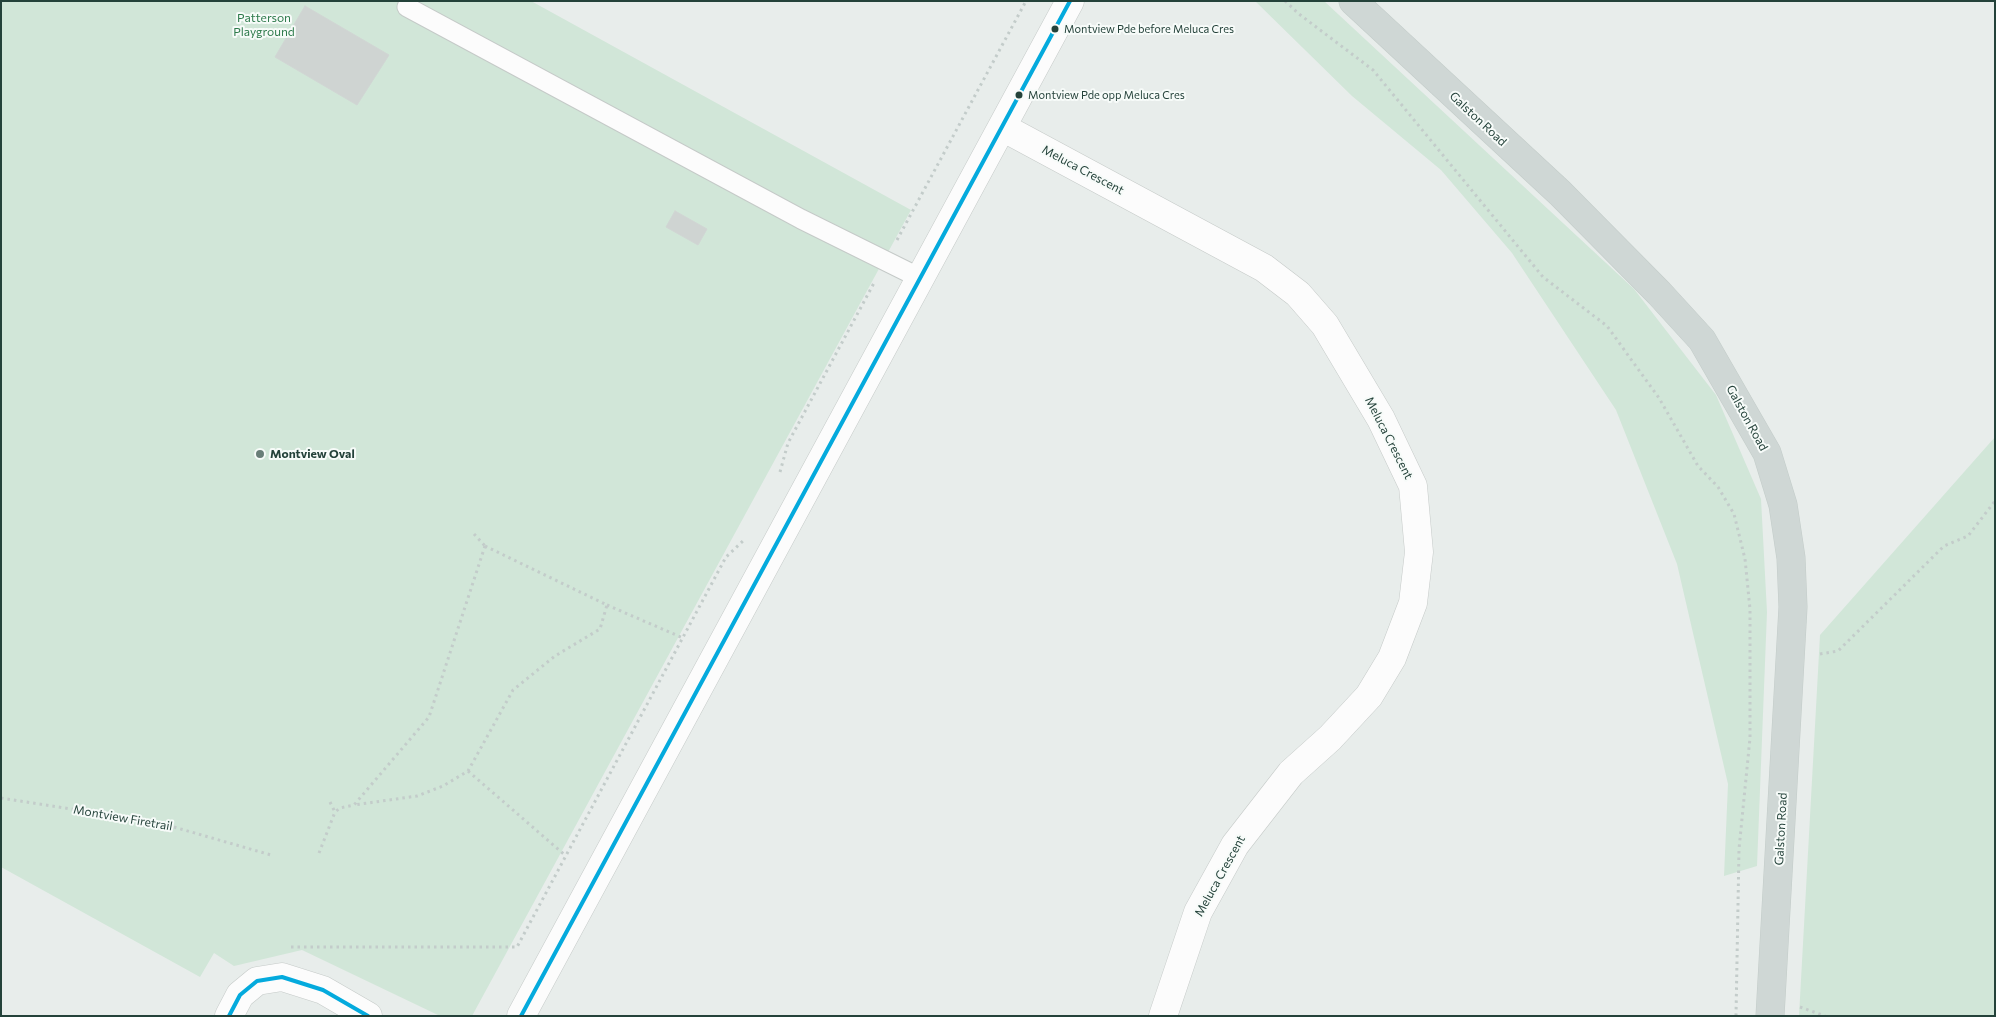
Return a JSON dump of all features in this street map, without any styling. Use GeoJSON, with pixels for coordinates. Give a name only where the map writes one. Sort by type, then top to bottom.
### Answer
{"type":"FeatureCollection","features":[{"type":"Feature","properties":{"kind":"main road","name":"Galston Road"},"geometry":{"type":"LineString","coordinates":[[1353,1],[1560,194],[1659,293],[1702,340],[1767,453],[1783,505],[1791,558],[1793,607],[1770,1016]]}},
{"type":"Feature","properties":{"kind":"street"},"geometry":{"type":"LineString","coordinates":[[521,1016],[1070,1]]}},
{"type":"Feature","properties":{"kind":"street","name":"Meluca Crescent"},"geometry":{"type":"LineString","coordinates":[[1002,127],[1264,268],[1298,294],[1325,325],[1366,393],[1381,419],[1413,486],[1419,552],[1413,603],[1392,658],[1369,696],[1330,738],[1290,773],[1235,845],[1198,912],[1163,1016]]}},
{"type":"Feature","properties":{"kind":"street"},"geometry":{"type":"LineString","coordinates":[[229,1016],[240,995],[256,981],[282,977],[323,990],[368,1016]]}},
{"type":"Feature","properties":{"kind":"lane"},"geometry":{"type":"LineString","coordinates":[[407,7],[792,214],[920,278]]}},
{"type":"Feature","properties":{"kind":"path"},"geometry":{"type":"LineString","coordinates":[[778,476],[788,443],[1026,1]]}},
{"type":"Feature","properties":{"kind":"path"},"geometry":{"type":"LineString","coordinates":[[1286,1],[1299,14],[1373,70],[1542,277],[1607,326],[1659,398],[1698,466],[1718,487],[1734,514],[1745,559],[1750,619],[1750,738],[1739,848],[1736,1016]]}},
{"type":"Feature","properties":{"kind":"path"},"geometry":{"type":"LineString","coordinates":[[1790,661],[1838,651],[1944,546],[1968,536],[1995,501]]}},
{"type":"Feature","properties":{"kind":"path"},"geometry":{"type":"LineString","coordinates":[[474,534],[485,546],[608,605],[683,638]]}},
{"type":"Feature","properties":{"kind":"path"},"geometry":{"type":"LineString","coordinates":[[284,947],[517,947],[726,557],[747,537]]}},
{"type":"Feature","properties":{"kind":"path"},"geometry":{"type":"LineString","coordinates":[[354,805],[429,717],[485,546]]}},
{"type":"Feature","properties":{"kind":"path"},"geometry":{"type":"LineString","coordinates":[[319,853],[335,812],[340,808],[416,796],[444,786],[468,771],[513,690],[555,656],[600,630],[608,605]]}},
{"type":"Feature","properties":{"kind":"path"},"geometry":{"type":"LineString","coordinates":[[468,771],[566,856]]}},
{"type":"Feature","properties":{"kind":"path","name":"Montview Firetrail"},"geometry":{"type":"LineString","coordinates":[[1,798],[160,823],[271,855]]}},
{"type":"Feature","properties":{"kind":"path"},"geometry":{"type":"LineString","coordinates":[[330,802],[335,812]]}},
{"type":"Feature","properties":{"kind":"green space","name":"Montview Oval"},"geometry":{"type":"Polygon","coordinates":[[[1,1],[531,1],[911,210],[472,1016],[440,1016],[302,950],[234,966],[214,953],[200,977],[1,867],[1,1]]]}},
{"type":"Feature","properties":{"kind":"green space"},"geometry":{"type":"Polygon","coordinates":[[[1255,1],[1324,1],[1634,289],[1716,395],[1761,499],[1767,612],[1757,866],[1724,876],[1728,784],[1677,564],[1616,410],[1512,253],[1441,170],[1352,96],[1255,1]]]}},
{"type":"Feature","properties":{"kind":"green space"},"geometry":{"type":"Polygon","coordinates":[[[1995,437],[1995,1016],[1799,1016],[1820,635],[1995,437]]]}},
{"type":"Feature","properties":{"kind":"building"},"geometry":{"type":"Polygon","coordinates":[[[305,6],[389,55],[357,105],[275,57],[305,6]]]}},
{"type":"Feature","properties":{"kind":"building"},"geometry":{"type":"Polygon","coordinates":[[[675,211],[707,229],[698,245],[666,227],[675,211]]]}},
{"type":"Feature","properties":{"kind":"transit line"},"geometry":{"type":"LineString","coordinates":[[521,1016],[1070,1]]}},
{"type":"Feature","properties":{"kind":"transit line"},"geometry":{"type":"LineString","coordinates":[[229,1016],[240,995],[257,981],[282,977],[323,990],[368,1016]]}},
{"type":"Feature","properties":{"kind":"place","name":"Montview Pde before Meluca Cres"},"geometry":{"type":"Point","coordinates":[1055,29]}},
{"type":"Feature","properties":{"kind":"place","name":"Montview Pde opp Meluca Cres"},"geometry":{"type":"Point","coordinates":[1019,95]}},
{"type":"Feature","properties":{"kind":"place","name":"Montview Oval"},"geometry":{"type":"Point","coordinates":[260,454]}},
{"type":"Feature","properties":{"kind":"park label","name":"Patterson Playground"},"geometry":{"type":"Point","coordinates":[264,25]}}]}
